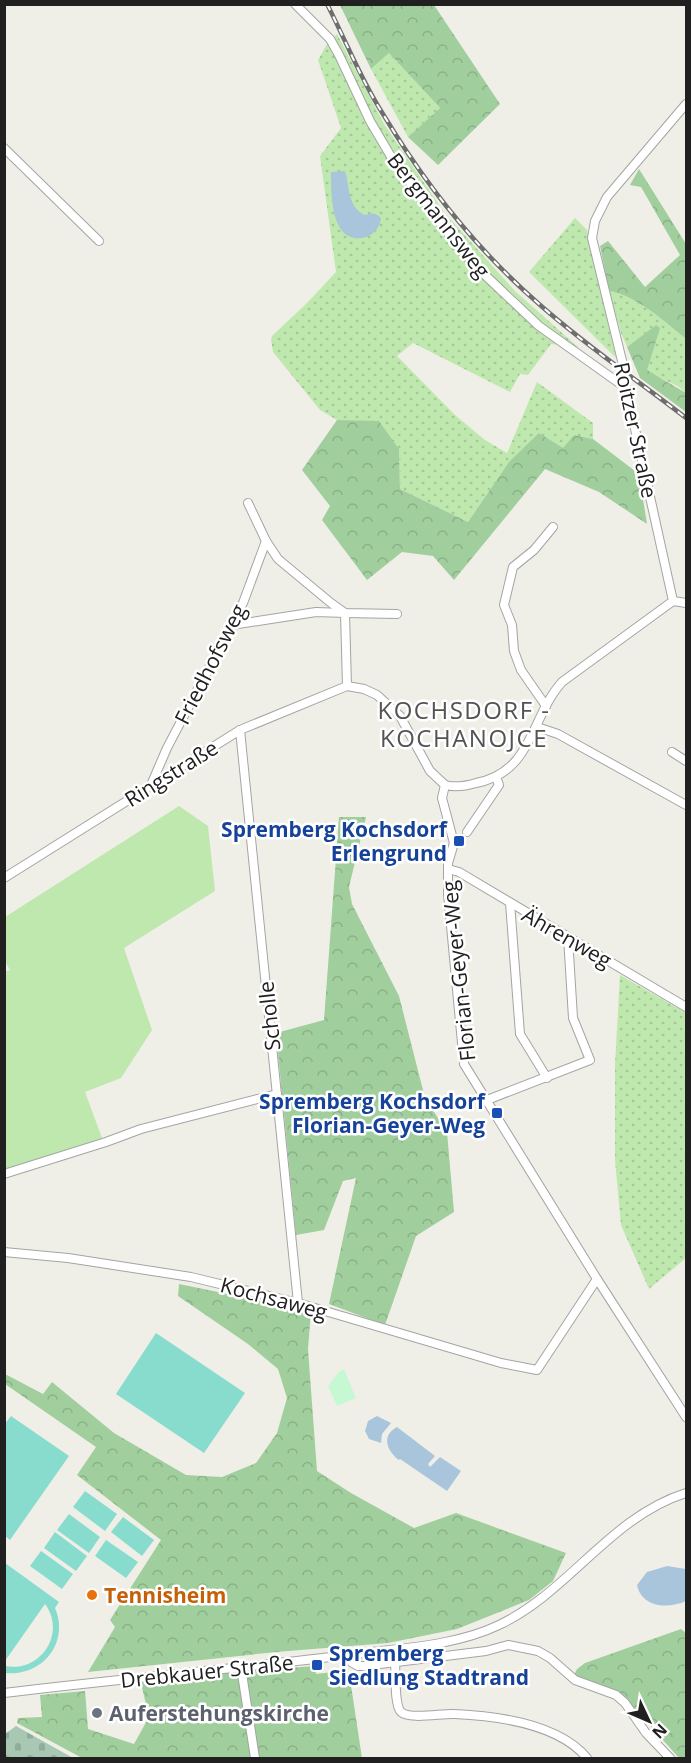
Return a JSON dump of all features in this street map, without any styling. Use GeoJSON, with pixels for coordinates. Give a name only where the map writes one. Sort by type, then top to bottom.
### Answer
{"type":"FeatureCollection","features":[{"type":"Feature","properties":{"kind":"street","name":"Bergmannsweg"},"geometry":{"type":"LineString","coordinates":[[295,4],[330,39],[370,122],[393,160],[454,241],[486,276],[539,326],[626,388]]}},
{"type":"Feature","properties":{"kind":"street","name":"Roitzer Straße"},"geometry":{"type":"LineString","coordinates":[[673,602],[626,388],[625,373],[592,238],[598,212],[607,197],[687,104]]}},
{"type":"Feature","properties":{"kind":"street"},"geometry":{"type":"LineString","coordinates":[[4,148],[99,241]]}},
{"type":"Feature","properties":{"kind":"street"},"geometry":{"type":"LineString","coordinates":[[248,503],[266,542],[278,560],[345,613]]}},
{"type":"Feature","properties":{"kind":"street"},"geometry":{"type":"LineString","coordinates":[[546,706],[521,670],[514,651],[512,625],[504,605],[513,567],[534,550],[553,527]]}},
{"type":"Feature","properties":{"kind":"street","name":"Friedhofsweg"},"geometry":{"type":"LineString","coordinates":[[151,786],[167,748],[232,625],[266,542]]}},
{"type":"Feature","properties":{"kind":"street"},"geometry":{"type":"LineString","coordinates":[[345,613],[346,686],[364,689],[376,695],[400,716],[430,771],[445,785],[461,786],[486,782],[518,760],[537,727],[551,695],[562,682],[673,602],[687,603]]}},
{"type":"Feature","properties":{"kind":"street"},"geometry":{"type":"LineString","coordinates":[[232,625],[316,612],[397,614]]}},
{"type":"Feature","properties":{"kind":"street","name":"Ringstraße"},"geometry":{"type":"LineString","coordinates":[[4,878],[240,730],[346,686]]}},
{"type":"Feature","properties":{"kind":"street"},"geometry":{"type":"LineString","coordinates":[[537,727],[558,734],[589,750],[687,805]]}},
{"type":"Feature","properties":{"kind":"street","name":"Scholle"},"geometry":{"type":"LineString","coordinates":[[240,730],[298,1303]]}},
{"type":"Feature","properties":{"kind":"street"},"geometry":{"type":"LineString","coordinates":[[672,752],[687,761]]}},
{"type":"Feature","properties":{"kind":"street"},"geometry":{"type":"LineString","coordinates":[[467,832],[499,785],[496,777]]}},
{"type":"Feature","properties":{"kind":"street","name":"Florian-Geyer-Weg"},"geometry":{"type":"LineString","coordinates":[[445,785],[442,798],[454,843],[448,869],[448,894],[464,1064],[597,1279],[687,1418]]}},
{"type":"Feature","properties":{"kind":"street","name":"Ährenweg"},"geometry":{"type":"LineString","coordinates":[[448,869],[459,872],[687,1007]]}},
{"type":"Feature","properties":{"kind":"street"},"geometry":{"type":"LineString","coordinates":[[510,903],[520,1034],[547,1078]]}},
{"type":"Feature","properties":{"kind":"street"},"geometry":{"type":"LineString","coordinates":[[487,1100],[590,1060],[573,1018],[568,937]]}},
{"type":"Feature","properties":{"kind":"street"},"geometry":{"type":"LineString","coordinates":[[4,1174],[141,1129],[277,1094]]}},
{"type":"Feature","properties":{"kind":"street"},"geometry":{"type":"LineString","coordinates":[[4,1261],[8,1252]]}},
{"type":"Feature","properties":{"kind":"street","name":"Kochsaweg"},"geometry":{"type":"LineString","coordinates":[[8,1252],[68,1258],[191,1277],[298,1303],[501,1363],[537,1370],[597,1279]]}},
{"type":"Feature","properties":{"kind":"street","name":"Drebkauer Straße"},"geometry":{"type":"LineString","coordinates":[[4,1694],[348,1655],[466,1637],[498,1626],[521,1613],[558,1584],[617,1531],[647,1510],[668,1499],[687,1493]]}},
{"type":"Feature","properties":{"kind":"street"},"geometry":{"type":"LineString","coordinates":[[348,1655],[350,1660],[358,1666],[486,1651],[508,1645],[538,1651],[550,1658],[575,1680],[616,1695],[625,1703],[646,1733],[670,1758]]}},
{"type":"Feature","properties":{"kind":"street"},"geometry":{"type":"LineString","coordinates":[[395,1662],[397,1700],[399,1710],[405,1715],[453,1714],[513,1721],[550,1732],[566,1740],[587,1758]]}},
{"type":"Feature","properties":{"kind":"street"},"geometry":{"type":"LineString","coordinates":[[241,1667],[255,1758]]}},
{"type":"Feature","properties":{"kind":"green space"},"geometry":{"type":"Polygon","coordinates":[[[340,5],[434,5],[500,104],[438,165],[408,137],[440,108],[389,53],[371,69],[340,5]]]}},
{"type":"Feature","properties":{"kind":"green space"},"geometry":{"type":"Polygon","coordinates":[[[337,34],[384,124],[444,212],[515,291],[578,347],[551,344],[528,375],[520,374],[510,392],[413,343],[397,356],[455,415],[485,440],[507,453],[537,382],[593,423],[593,439],[574,435],[564,448],[509,462],[468,522],[400,489],[399,449],[379,422],[337,420],[320,410],[273,352],[272,336],[336,272],[320,156],[341,128],[318,60],[327,44],[337,34]]]}},
{"type":"Feature","properties":{"kind":"green space"},"geometry":{"type":"Polygon","coordinates":[[[389,53],[440,108],[408,137],[371,69],[389,53]]]}},
{"type":"Feature","properties":{"kind":"green space"},"geometry":{"type":"Polygon","coordinates":[[[639,169],[686,244],[686,339],[640,304],[609,291],[600,246],[608,241],[645,287],[680,255],[641,187],[630,185],[639,169]]]}},
{"type":"Feature","properties":{"kind":"green space"},"geometry":{"type":"Polygon","coordinates":[[[575,218],[587,230],[616,358],[529,272],[575,218]]]}},
{"type":"Feature","properties":{"kind":"green space"},"geometry":{"type":"Polygon","coordinates":[[[609,291],[640,304],[686,339],[686,393],[679,387],[645,370],[656,325],[627,347],[609,291]]]}},
{"type":"Feature","properties":{"kind":"green space"},"geometry":{"type":"Polygon","coordinates":[[[656,325],[660,328],[647,370],[686,393],[686,412],[640,378],[627,347],[656,325]]]}},
{"type":"Feature","properties":{"kind":"green space"},"geometry":{"type":"Polygon","coordinates":[[[337,420],[379,421],[399,449],[400,489],[468,522],[509,462],[539,433],[563,448],[574,435],[593,439],[639,474],[647,524],[599,492],[545,469],[454,580],[433,556],[402,552],[367,580],[322,520],[330,506],[302,470],[337,420]]]}},
{"type":"Feature","properties":{"kind":"green space"},"geometry":{"type":"Polygon","coordinates":[[[179,806],[208,826],[215,891],[124,948],[152,1030],[121,1078],[85,1092],[102,1138],[5,1171],[4,972],[10,970],[5,961],[5,917],[179,806]]]}},
{"type":"Feature","properties":{"kind":"green space"},"geometry":{"type":"Polygon","coordinates":[[[339,817],[366,817],[349,887],[352,904],[399,996],[425,1098],[447,1132],[454,1212],[416,1236],[385,1325],[329,1304],[356,1178],[343,1181],[324,1230],[296,1235],[276,1033],[324,1020],[339,817]]]}},
{"type":"Feature","properties":{"kind":"green space"},"geometry":{"type":"Polygon","coordinates":[[[620,975],[686,1013],[686,1258],[649,1289],[621,1225],[615,1160],[615,1065],[620,975]]]}},
{"type":"Feature","properties":{"kind":"green space"},"geometry":{"type":"Polygon","coordinates":[[[179,1284],[311,1311],[308,1349],[317,1471],[414,1528],[456,1513],[566,1553],[553,1581],[529,1600],[457,1629],[388,1643],[276,1652],[88,1672],[115,1627],[110,1620],[161,1540],[77,1475],[96,1447],[5,1384],[5,1374],[43,1394],[52,1382],[114,1433],[186,1475],[222,1477],[256,1463],[277,1433],[287,1398],[278,1369],[248,1344],[178,1296],[179,1284]]]}},
{"type":"Feature","properties":{"kind":"green space"},"geometry":{"type":"Polygon","coordinates":[[[344,1369],[356,1398],[337,1406],[328,1386],[344,1369]]]}},
{"type":"Feature","properties":{"kind":"green space"},"geometry":{"type":"Polygon","coordinates":[[[681,1629],[686,1633],[686,1758],[679,1758],[623,1695],[574,1675],[577,1669],[585,1663],[681,1629]]]}},
{"type":"Feature","properties":{"kind":"green space"},"geometry":{"type":"Polygon","coordinates":[[[315,1666],[316,1674],[333,1672],[334,1675],[349,1672],[362,1758],[82,1758],[17,1723],[18,1718],[42,1717],[40,1695],[85,1691],[88,1729],[134,1744],[149,1717],[140,1679],[315,1666]]]}},
{"type":"Feature","properties":{"kind":"green space"},"geometry":{"type":"Polygon","coordinates":[[[16,1726],[73,1758],[5,1758],[5,1734],[16,1726]]]}},
{"type":"Feature","properties":{"kind":"shaded area"},"geometry":{"type":"Polygon","coordinates":[[[345,171],[350,196],[355,207],[365,215],[373,214],[381,218],[375,231],[364,238],[345,234],[335,215],[331,172],[345,171]]]}},
{"type":"Feature","properties":{"kind":"shaded area"},"geometry":{"type":"Polygon","coordinates":[[[156,1333],[245,1393],[204,1453],[116,1394],[156,1333]]]}},
{"type":"Feature","properties":{"kind":"shaded area"},"geometry":{"type":"Polygon","coordinates":[[[11,1416],[69,1456],[10,1540],[5,1536],[4,1425],[11,1416]]]}},
{"type":"Feature","properties":{"kind":"shaded area"},"geometry":{"type":"Polygon","coordinates":[[[377,1416],[391,1423],[382,1434],[381,1443],[369,1439],[365,1431],[368,1421],[377,1416]]]}},
{"type":"Feature","properties":{"kind":"shaded area"},"geometry":{"type":"Polygon","coordinates":[[[397,1427],[435,1456],[428,1464],[430,1467],[440,1457],[461,1471],[447,1491],[392,1453],[387,1439],[397,1427]]]}},
{"type":"Feature","properties":{"kind":"shaded area"},"geometry":{"type":"Polygon","coordinates":[[[85,1491],[117,1514],[105,1531],[73,1507],[85,1491]]]}},
{"type":"Feature","properties":{"kind":"shaded area"},"geometry":{"type":"Polygon","coordinates":[[[69,1514],[100,1537],[89,1553],[57,1530],[69,1514]]]}},
{"type":"Feature","properties":{"kind":"shaded area"},"geometry":{"type":"Polygon","coordinates":[[[123,1517],[154,1540],[142,1556],[111,1532],[123,1517]]]}},
{"type":"Feature","properties":{"kind":"shaded area"},"geometry":{"type":"Polygon","coordinates":[[[55,1532],[87,1556],[76,1571],[44,1548],[55,1532]]]}},
{"type":"Feature","properties":{"kind":"shaded area"},"geometry":{"type":"Polygon","coordinates":[[[106,1540],[138,1562],[126,1578],[95,1556],[106,1540]]]}},
{"type":"Feature","properties":{"kind":"shaded area"},"geometry":{"type":"Polygon","coordinates":[[[41,1551],[73,1574],[62,1589],[30,1566],[41,1551]]]}},
{"type":"Feature","properties":{"kind":"shaded area"},"geometry":{"type":"Polygon","coordinates":[[[5,1563],[59,1602],[55,1608],[59,1621],[56,1645],[41,1663],[18,1673],[5,1673],[5,1666],[18,1667],[39,1657],[51,1639],[53,1627],[45,1604],[5,1661],[5,1563]]]}},
{"type":"Feature","properties":{"kind":"shaded area"},"geometry":{"type":"Polygon","coordinates":[[[667,1566],[686,1569],[686,1601],[679,1604],[657,1605],[644,1598],[637,1585],[647,1572],[667,1566]]]}},
{"type":"Feature","properties":{"kind":"railway"},"geometry":{"type":"LineString","coordinates":[[327,4],[368,88],[399,140],[434,191],[473,239],[516,283],[557,319],[686,418]]}},
{"type":"Feature","properties":{"kind":"place","name":"Spremberg Kochsdorf Erlengrund"},"geometry":{"type":"Point","coordinates":[459,841]}},
{"type":"Feature","properties":{"kind":"place","name":"Spremberg Kochsdorf Florian-Geyer-Weg"},"geometry":{"type":"Point","coordinates":[497,1113]}},
{"type":"Feature","properties":{"kind":"place","name":"Tennisheim"},"geometry":{"type":"Point","coordinates":[92,1595]}},
{"type":"Feature","properties":{"kind":"place","name":"Spremberg Siedlung Stadtrand"},"geometry":{"type":"Point","coordinates":[317,1665]}},
{"type":"Feature","properties":{"kind":"place","name":"Auferstehungskirche"},"geometry":{"type":"Point","coordinates":[97,1713]}},
{"type":"Feature","properties":{"kind":"district","name":"KOCHSDORF - KOCHANOJCE"},"geometry":{"type":"Point","coordinates":[464,723]}}]}
